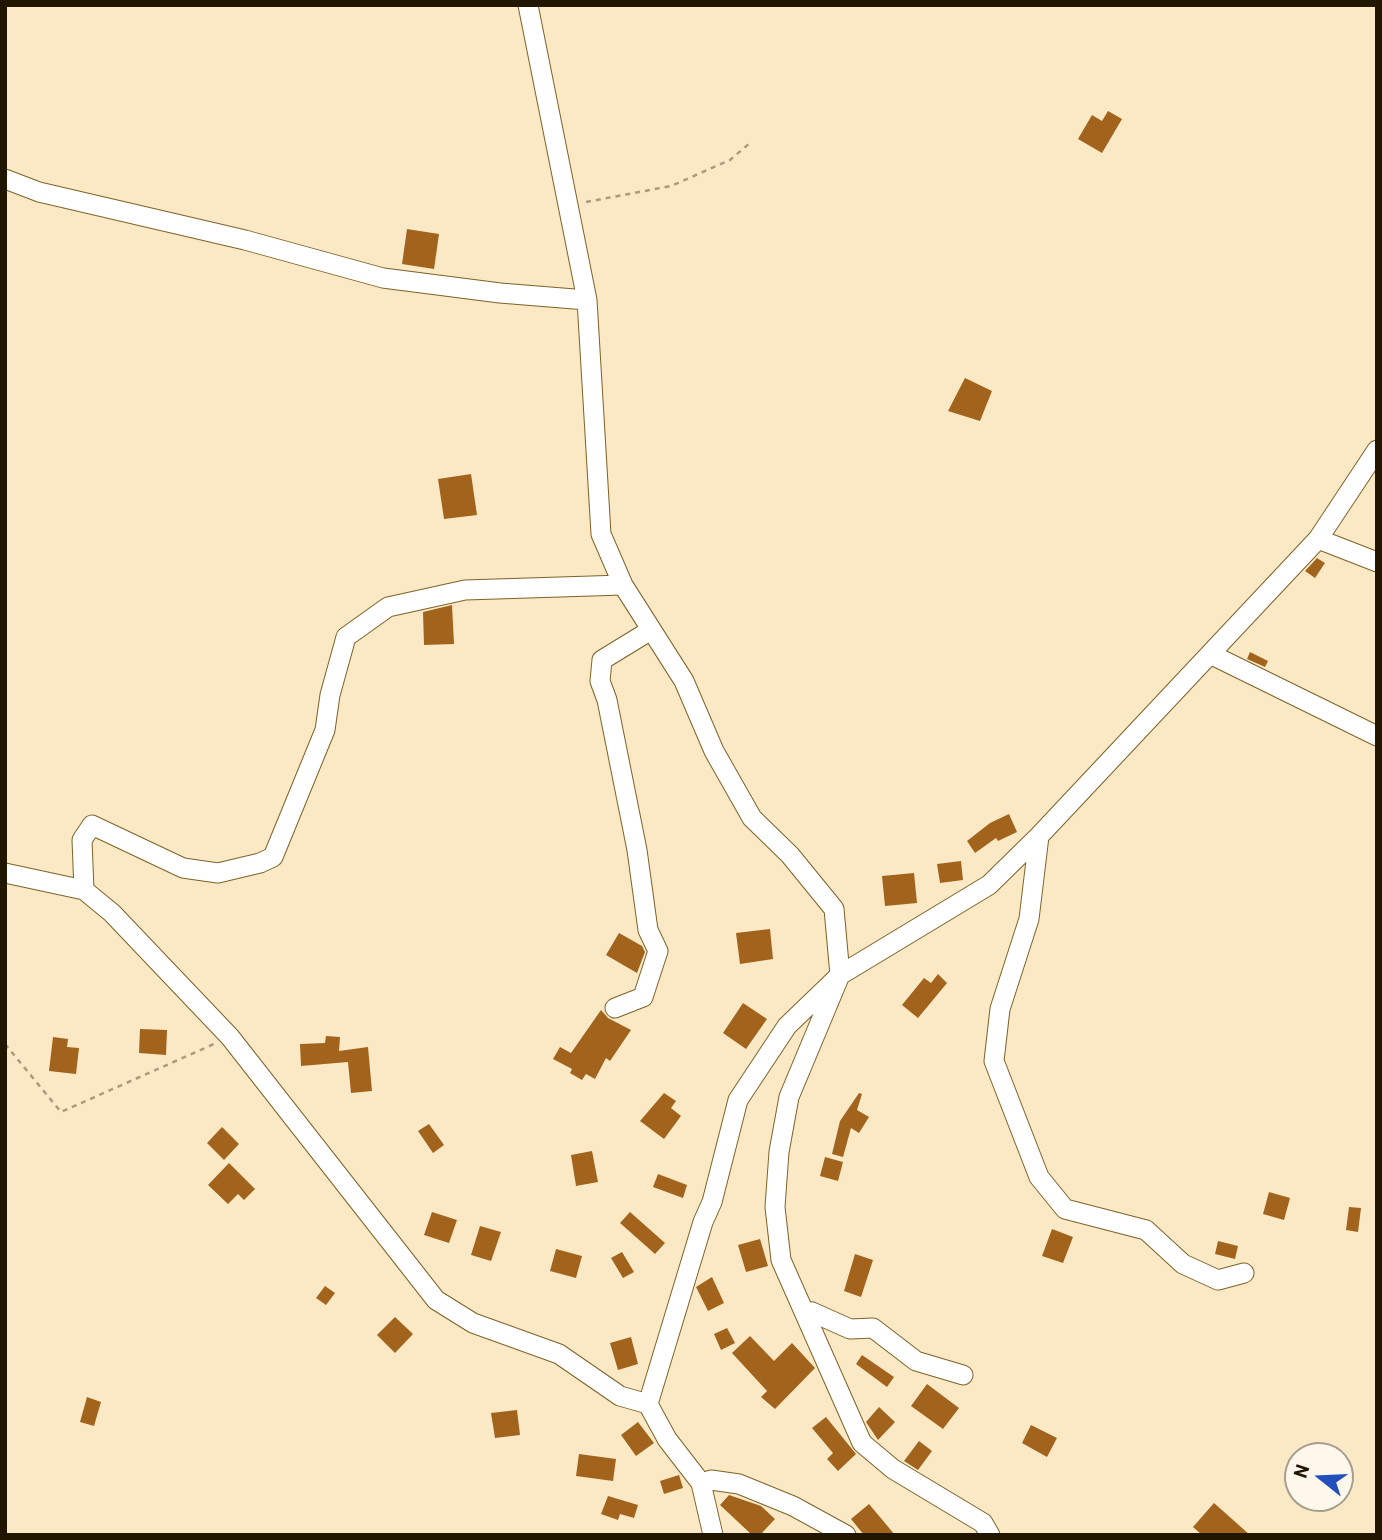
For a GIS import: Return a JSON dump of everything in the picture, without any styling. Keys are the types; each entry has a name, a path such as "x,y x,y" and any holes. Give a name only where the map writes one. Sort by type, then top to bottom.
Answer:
{"street":[{"path":"527,5 587,300 601,534 623,585 684,681 714,751 752,818 790,855 834,909 840,975 789,1097 779,1152 775,1207 781,1260 862,1443 893,1469 983,1523 990,1535"},
{"path":"5,179 38,192 246,240 383,278 500,293 587,300"},
{"path":"713,1535 701,1483 667,1439 648,1404 703,1223 712,1202 738,1100 787,1026 840,975 989,885 1039,836 1318,539 1377,450"},
{"path":"1318,539 1377,562"},
{"path":"84,890 82,841 92,825 183,868 218,873 260,863 272,857 326,730 330,695 346,637 388,607 465,590 623,585"},
{"path":"615,1008 643,997 658,951 648,930 637,850 607,700 600,681 602,660 652,630"},
{"path":"1210,654 1377,736"},
{"path":"1039,836 1029,919 1000,1009 994,1061 1039,1177 1065,1209 1146,1230 1183,1264 1218,1280 1244,1273"},
{"path":"5,873 84,890 159,960 230,1037 436,1300 473,1323 559,1354 620,1396 648,1404"},
{"path":"804,1311 813,1312 850,1329 873,1328 916,1361 963,1375"},
{"path":"701,1483 711,1480 739,1484 793,1506 837,1527 846,1535"}],"path":[{"path":"567,205 671,186 730,160 751,142"},
{"path":"5,1045 61,1112 230,1037"}],"building":[{"path":"1108,111 1122,119 1102,153 1078,139 1092,115 1102,121"},
{"path":"407,229 439,234 434,269 402,264"},
{"path":"965,378 992,391 980,421 948,411"},
{"path":"471,474 477,515 444,519 438,479"},
{"path":"1317,558 1325,563 1315,578 1305,571"},
{"path":"452,605 454,644 424,645 423,612"},
{"path":"1250,652 1268,661 1265,667 1247,659"},
{"path":"1009,814 1017,832 998,841 996,838 975,853 967,841 990,823"},
{"path":"961,861 963,880 940,883 937,864"},
{"path":"914,873 917,903 885,906 882,876"},
{"path":"770,929 773,959 740,964 736,933"},
{"path":"619,933 642,946 645,952 637,973 606,955"},
{"path":"938,974 947,983 918,1018 902,1005 924,978 931,983"},
{"path":"743,1003 767,1019 746,1049 723,1033"},
{"path":"601,1010 608,1018 631,1030 610,1061 606,1058 595,1079 586,1074 582,1080 570,1073 572,1069 553,1059 560,1047 571,1053"},
{"path":"140,1029 167,1030 166,1055 139,1053"},
{"path":"326,1036 340,1037 339,1051 368,1047 372,1091 351,1093 348,1062 301,1066 300,1044 325,1043"},
{"path":"53,1037 68,1039 67,1047 79,1048 76,1074 49,1071"},
{"path":"664,1093 676,1101 671,1108 681,1116 664,1139 640,1121"},
{"path":"859,1093 862,1094 857,1110 869,1117 859,1133 851,1128 843,1157 832,1154 840,1121"},
{"path":"429,1124 444,1145 433,1153 418,1131"},
{"path":"222,1127 239,1144 224,1160 207,1143"},
{"path":"592,1151 598,1182 576,1186 571,1155"},
{"path":"825,1157 843,1162 838,1181 820,1176"},
{"path":"229,1163 255,1189 244,1200 238,1194 228,1204 208,1185"},
{"path":"658,1174 687,1185 683,1198 653,1187"},
{"path":"1269,1192 1290,1198 1284,1220 1263,1214"},
{"path":"1349,1207 1361,1208 1358,1232 1346,1230"},
{"path":"432,1212 457,1220 449,1243 424,1235"},
{"path":"630,1212 665,1243 655,1254 620,1223"},
{"path":"480,1226 501,1232 491,1261 471,1255"},
{"path":"1052,1229 1073,1237 1063,1263 1042,1256"},
{"path":"760,1239 768,1266 746,1272 738,1245"},
{"path":"1218,1241 1238,1246 1235,1259 1215,1254"},
{"path":"556,1249 582,1256 576,1278 550,1271"},
{"path":"622,1252 634,1272 623,1278 611,1258"},
{"path":"855,1254 873,1260 861,1297 844,1291"},
{"path":"712,1277 724,1303 708,1311 696,1287"},
{"path":"325,1286 335,1293 326,1305 316,1298"},
{"path":"395,1317 413,1334 395,1353 377,1335"},
{"path":"727,1328 735,1343 721,1350 714,1334"},
{"path":"750,1336 774,1361 792,1343 815,1368 775,1409 761,1397 767,1391 732,1353"},
{"path":"631,1337 638,1364 618,1370 610,1343"},
{"path":"862,1355 894,1377 887,1387 856,1364"},
{"path":"927,1384 959,1408 943,1429 911,1406"},
{"path":"87,1397 101,1402 94,1426 80,1422"},
{"path":"879,1407 895,1422 878,1440 866,1422"},
{"path":"517,1410 520,1435 495,1438 491,1413"},
{"path":"826,1417 856,1454 838,1471 827,1459 833,1453 812,1428"},
{"path":"638,1422 654,1443 636,1456 621,1435"},
{"path":"1031,1425 1057,1438 1047,1457 1022,1443"},
{"path":"919,1441 932,1451 918,1470 904,1461"},
{"path":"579,1454 616,1459 613,1481 576,1476"},
{"path":"679,1475 683,1488 664,1494 660,1481"},
{"path":"729,1495 761,1506 775,1519 760,1535 752,1535 720,1505"},
{"path":"608,1496 638,1505 634,1518 620,1514 618,1520 601,1514"},
{"path":"1214,1503 1250,1535 1202,1535 1193,1527"},
{"path":"869,1504 895,1535 864,1535 851,1519"}]}
